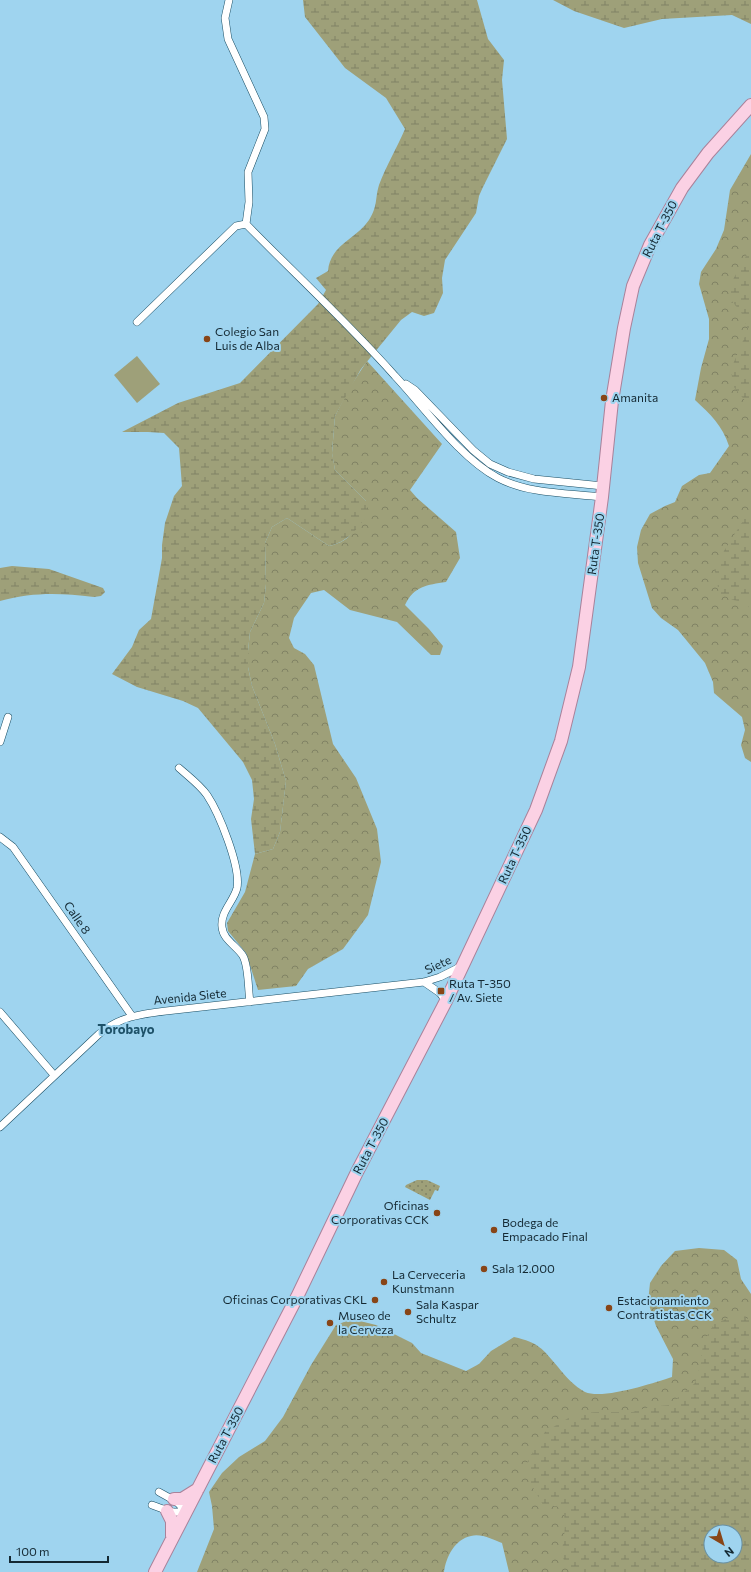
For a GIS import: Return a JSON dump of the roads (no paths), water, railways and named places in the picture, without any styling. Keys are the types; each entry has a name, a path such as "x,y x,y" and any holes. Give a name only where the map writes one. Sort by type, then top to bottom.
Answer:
{"main road":[{"name":"Ruta T-350","path":"155,1572 298,1298 357,1172 446,1001 536,810 561,741 573,693 583,641 603,492 612,401 628,302 641,265 660,226 686,182 722,136 751,105"},
{"path":"174,1499 182,1499 198,1488"},
{"path":"167,1511 173,1526 171,1540"}],"street":[{"path":"229,0 225,18 228,39 264,117 265,129 248,172 249,202 246,224"},
{"path":"137,322 236,226 246,224"},
{"path":"246,224 395,375 467,456 491,474 528,488 603,492"},
{"path":"395,375 415,390 474,450 490,464 508,472 530,478 603,492"},
{"path":"0,742 8,717"},
{"path":"179,768 207,794 219,818 233,857 238,876 237,889 223,918 222,927 224,935 240,952 245,960 250,1002"},
{"name":"Calle 8","path":"0,837 13,847 132,1016"},
{"name":"Siete","path":"424,982 440,977 463,966"},
{"name":"Siete","path":"424,982 436,990 446,1001"},
{"name":"Avenida Siete","path":"0,1127 104,1030 116,1022 132,1016 424,982"},
{"path":"0,1012 54,1075"},
{"path":"158,1492 174,1499 186,1512"},
{"path":"152,1505 167,1511 186,1512"}],"place":[{"name":"Colegio San Luis de Alba","path":"207,339"},
{"name":"Amanita","path":"604,398"},
{"name":"Ruta T-350 / Av. Siete","path":"441,991"},
{"name":"Oficinas Corporativas CCK","path":"437,1213"},
{"name":"Bodega de Empacado Final","path":"494,1230"},
{"name":"Sala 12.000","path":"484,1269"},
{"name":"La Cerveceria Kunstmann","path":"384,1282"},
{"name":"Oficinas Corporativas CKL","path":"375,1300"},
{"name":"Estacionamiento Contratistas CCK","path":"609,1308"},
{"name":"Sala Kaspar Schultz","path":"408,1312"},
{"name":"Museo de la Cerveza","path":"330,1323"}],"district":[{"name":"Torobayo","path":"126,1029"}]}
